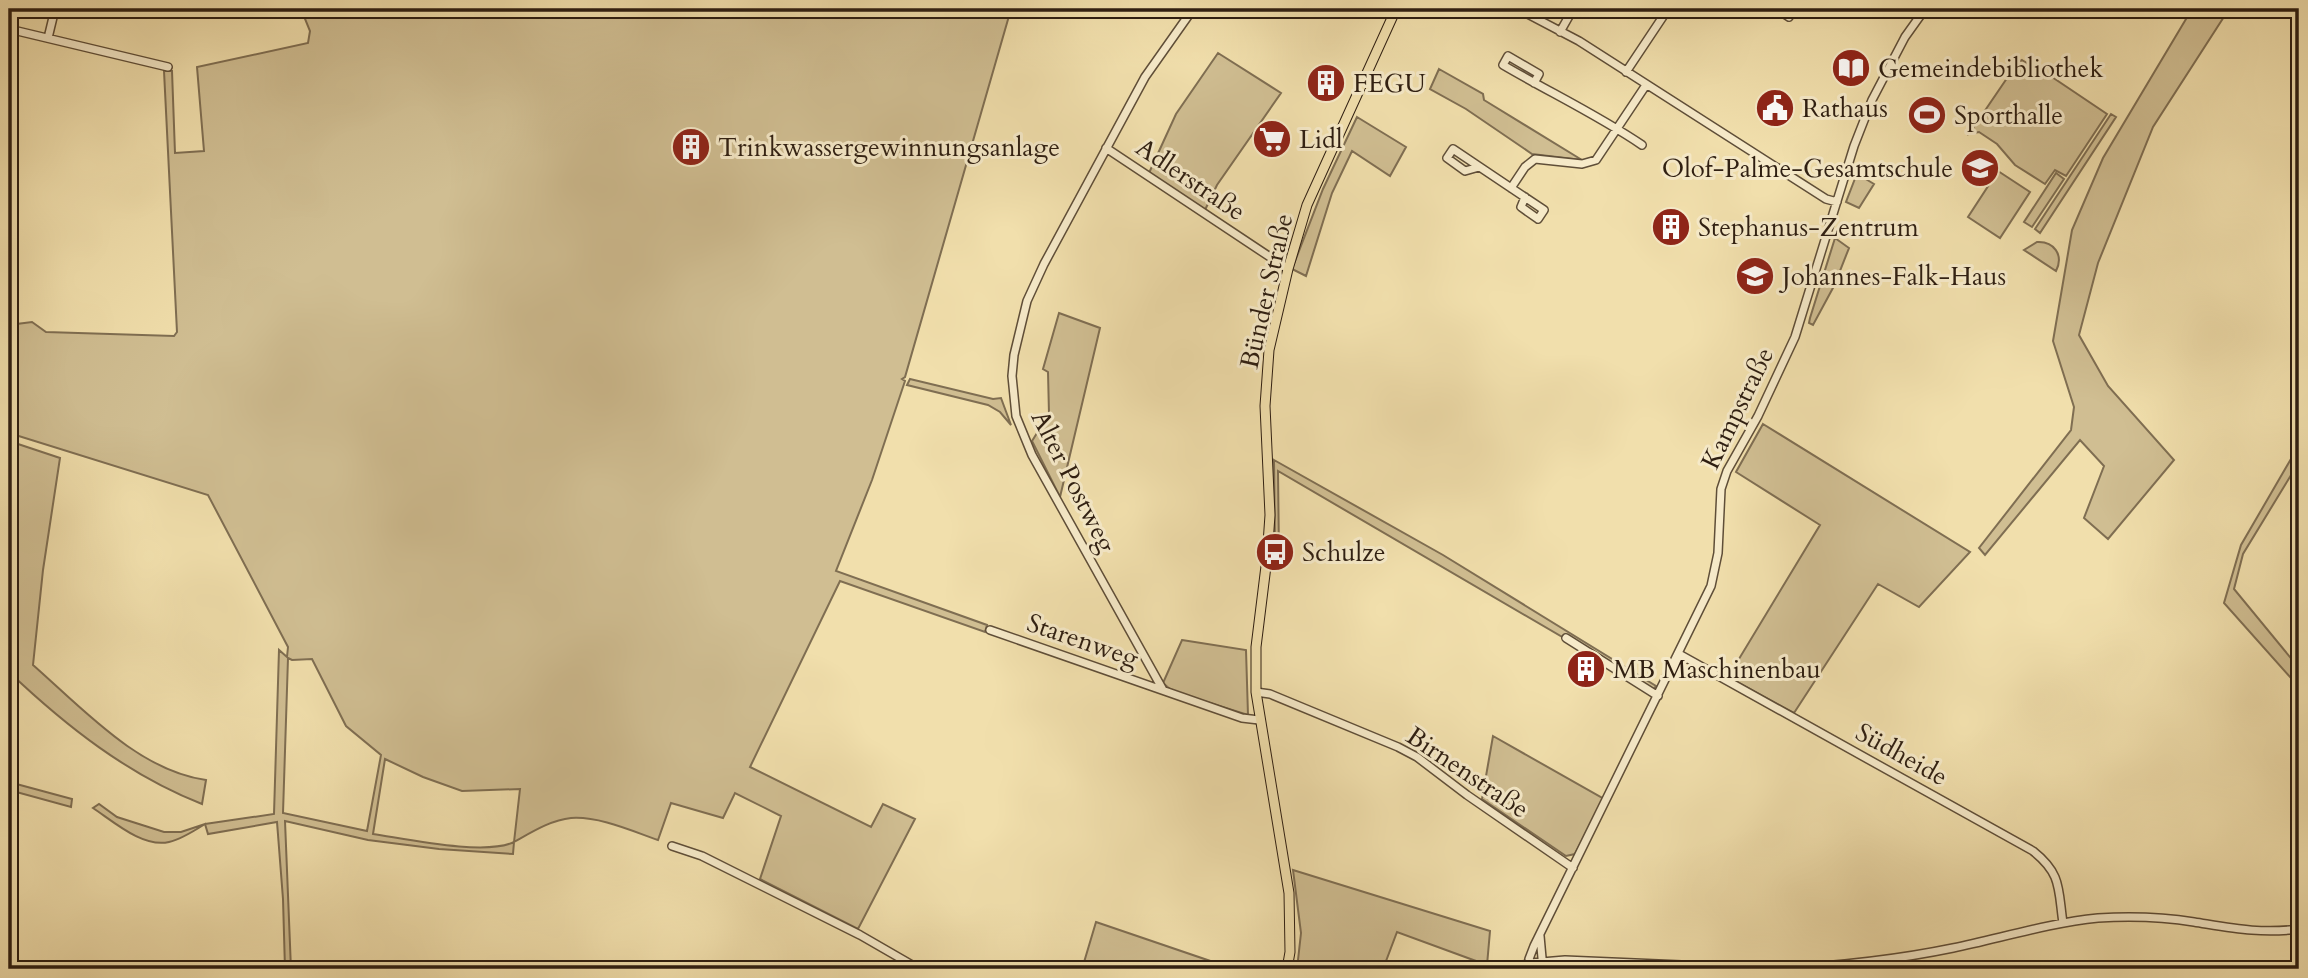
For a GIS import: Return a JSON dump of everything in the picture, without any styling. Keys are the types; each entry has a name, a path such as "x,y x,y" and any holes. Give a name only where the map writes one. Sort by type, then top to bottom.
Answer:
{"main road":[{"name":"Bünder Straße","path":"1287,969 1290,952 1289,893 1268,774 1261,750 1256,692 1256,647 1270,515 1265,406 1269,350 1288,269 1307,205 1396,9"}],"street":[{"path":"48,38 55,9"},
{"name":"Alter Postweg","path":"1163,690 1042,475 1021,431 1014,405 1012,376 1014,355 1027,301 1044,264 1145,78 1193,9"},
{"path":"1518,9 1626,72 1826,199 1837,202"},
{"path":"1560,32 1573,9"},
{"path":"1626,72 1668,9"},
{"path":"1777,9 1790,17"},
{"name":"Kampstraße","path":"1531,966 1534,946 1679,654 1715,574 1721,489 1727,471 1758,416 1795,337 1854,146 1872,100 1905,37 1925,9"},
{"path":"9,29 168,68"},
{"path":"1534,83 1539,74 1508,57 1503,65 1534,83 1618,129 1642,145"},
{"path":"1511,188 1525,167 1535,159 1591,163 1602,155 1646,85"},
{"name":"Adlerstraße","path":"1106,148 1288,269"},
{"path":"1479,167 1525,197"},
{"name":"Starenweg","path":"990,630 1163,690"},
{"path":"1566,638 1658,696"},
{"name":"Südheide","path":"1679,654 2032,851 2047,862 2056,875 2063,923"},
{"path":"1163,690 1260,723"},
{"name":"Birnenstraße","path":"1256,692 1270,694 1417,757 1573,868"},
{"path":"672,846 702,856 860,935 919,969"},
{"path":"1509,969 1570,960 1777,969 1896,958 2063,923 2098,919 2151,918 2192,921 2271,933 2299,929"},
{"path":"1540,935 1543,965"}],"shaded area":[{"path":"301,9 1011,9 905,377 902,379 905,381 872,480 836,571 987,625 985,632 840,581 750,767 871,827 883,804 915,819 858,929 760,879 781,816 735,793 723,818 671,803 658,840 604,822 571,818 549,824 514,842 513,854 439,849 368,840 285,821 291,969 285,969 277,822 208,834 205,824 274,814 279,650 287,657 288,647 208,495 9,433 9,325 32,322 46,332 174,336 177,332 164,71 172,71 175,153 204,151 197,67 308,43 310,31","holes":["288,658 312,659 346,726 381,755 367,831 283,813","385,759 462,791 520,789 514,842 501,846 466,847 373,834"]},
{"path":"2192,9 2229,9 2153,127 2098,263 2079,335 2108,386 2174,460 2108,539 2084,518 2104,466 2080,440 1985,555 1979,548 2071,430 2074,407 2053,341 2072,230 2103,158"},
{"path":"1218,53 1281,93 1217,185 1205,210 1149,173 1176,114"},
{"path":"2022,60 2107,114 2066,176 2055,170 2045,184 2015,165 1997,144 1979,132 1969,134"},
{"path":"1439,69 1483,94 1484,100 1582,160 1532,154 1466,109 1430,89"},
{"path":"2111,114 2116,117 2040,233 2035,229"},
{"path":"1357,117 1406,147 1390,176 1352,151 1332,193 1306,276 1292,269 1323,189"},
{"path":"1998,171 2030,192 2000,238 1968,217"},
{"path":"2056,173 2064,179 2032,227 2024,222"},
{"path":"1859,175 1874,184 1859,208 1846,202 1856,176"},
{"path":"1835,238 1849,248 1834,286 1813,325 1809,323 1810,318"},
{"path":"2037,242 2048,244 2056,250 2059,260 2056,271 2024,250"},
{"path":"1059,313 1100,328 1060,497 1032,441 1049,414 1048,372 1043,369"},
{"path":"910,379 993,399 1001,398 1011,425 1000,412 988,405 907,385"},
{"path":"1763,424 1970,552 1919,607 1878,584 1794,713 1728,677 1820,525 1736,472"},
{"path":"9,441 60,458 43,570 33,665 92,718 135,751 181,774 206,780 202,804 123,764 76,730 9,672"},
{"path":"2299,445 2299,462 2243,554 2234,589 2299,668 2299,687 2224,603 2241,545"},
{"path":"1274,460 1443,555 1656,686 1653,690 1278,471 1279,555 1275,550"},
{"path":"1182,640 1246,650 1248,715 1172,691 1163,683"},
{"path":"1493,736 1604,799 1575,854 1566,856 1482,799"},
{"path":"9,782 72,799 71,807 9,790"},
{"path":"99,804 117,817 164,832 181,832 205,824 179,839 159,843 139,838 93,808"},
{"path":"1293,870 1490,931 1487,965 1397,932 1383,969 1297,969 1301,933"},
{"path":"1096,922 1225,966 1224,969 1082,969"}],"place":[{"name":"Gemeindebibliothek","path":"1851,68"},
{"name":"FEGU","path":"1326,83"},
{"name":"Rathaus","path":"1775,108"},
{"name":"Sporthalle","path":"1927,115"},
{"name":"Lidl","path":"1272,139"},
{"name":"Trinkwassergewinnungsanlage","path":"691,147"},
{"name":"Olof-Palme-Gesamtschule","path":"1980,168"},
{"name":"Stephanus-Zentrum","path":"1671,227"},
{"name":"Johannes-Falk-Haus","path":"1755,276"},
{"name":"Schulze","path":"1275,552"},
{"name":"MB Maschinenbau","path":"1586,669"}]}
